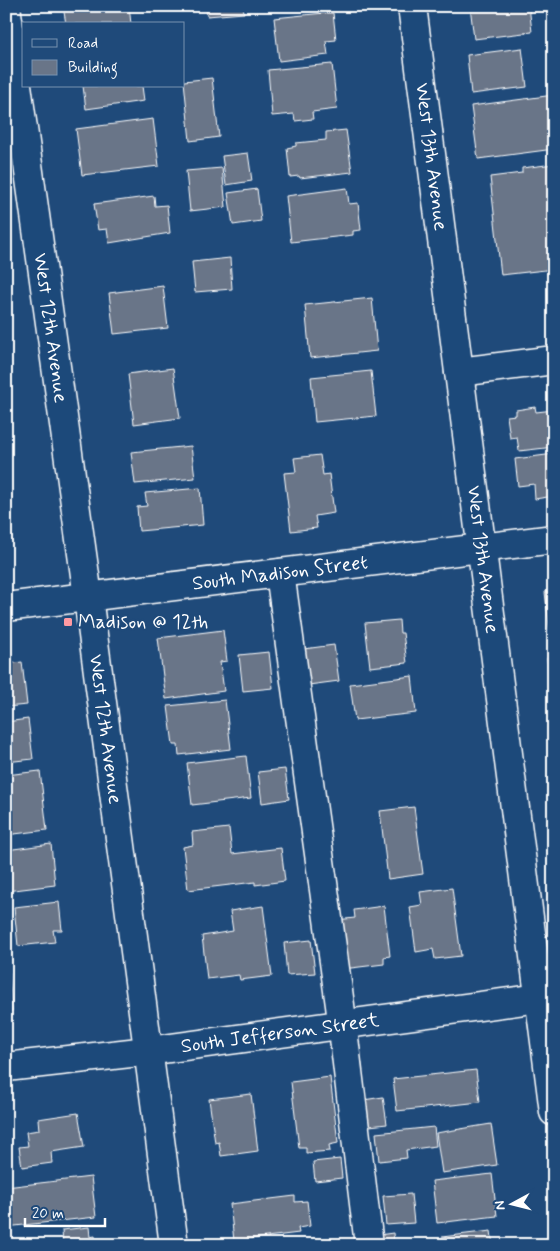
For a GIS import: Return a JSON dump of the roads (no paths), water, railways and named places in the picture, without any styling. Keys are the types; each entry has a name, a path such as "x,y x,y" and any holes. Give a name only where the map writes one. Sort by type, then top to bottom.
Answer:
{"street":[{"name":"West 12th Avenue","path":"6,6 88,597 174,1245"},
{"name":"West 13th Avenue","path":"412,6 481,548 546,997 554,1112"},
{"path":"459,372 554,360"},
{"name":"South Madison Street","path":"6,607 554,539"},
{"path":"280,573 342,1024 368,1245"},
{"name":"South Jefferson Street","path":"6,1067 148,1051 546,997"}],"place":[{"name":"Madison @ 12th","path":"68,622"}]}
